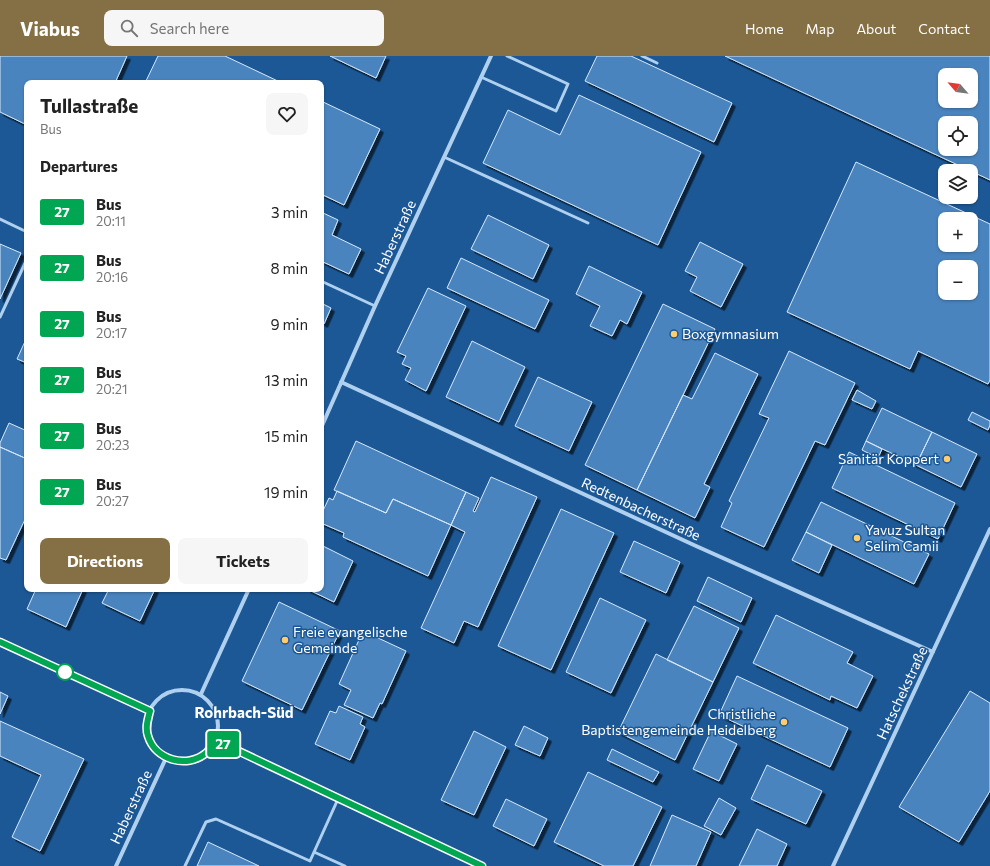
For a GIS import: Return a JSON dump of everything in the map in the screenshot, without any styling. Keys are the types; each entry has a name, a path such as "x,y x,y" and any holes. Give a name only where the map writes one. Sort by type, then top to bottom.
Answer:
{"street":[{"name":"Haberstraße","path":"324,421 375,306 491,56"},
{"name":"Redtenbacherstraße","path":"341,382 689,543 933,652"},
{"name":"Hatschekstraße","path":"833,866 990,529"},
{"path":"201,694 248,592"},
{"path":"0,642 150,711 157,700 170,692 186,690 201,694 211,704 217,717 218,727 215,740 482,866"},
{"name":"Haberstraße","path":"150,711 146,724 148,736 154,747 166,758 183,762 196,759 206,752 215,740"},
{"name":"Haberstraße","path":"116,866 166,758"}],"lane":[{"path":"481,77 556,111 568,84 507,56"},
{"path":"642,56 657,63"},
{"path":"444,157 588,223"},
{"path":"0,219 24,231"},
{"path":"0,317 24,265"},
{"path":"324,282 375,306"},
{"path":"185,866 206,822 216,819 310,860 338,799"},
{"path":"314,852 345,866"}],"building":[{"path":"0,56 127,56 116,80 24,80 24,124 0,112"},
{"path":"158,56 225,56 276,80 146,80"},
{"path":"330,56 386,56 376,78"},
{"path":"597,56 631,56 732,103 714,142 585,81"},
{"path":"725,56 990,56 990,180 978,174 978,164 956,164 939,156 978,156 978,116 938,116 938,156"},
{"path":"579,95 701,152 658,245 483,163 508,110 560,135"},
{"path":"324,102 380,129 344,205 324,195"},
{"path":"856,162 938,200 938,204 947,204 964,212 938,212 938,252 978,252 978,218 990,224 990,380 988,384 918,351 910,369 787,312"},
{"path":"324,213 338,220 332,235 361,249 349,274 324,262"},
{"path":"488,215 549,245 533,279 471,249"},
{"path":"700,242 743,264 721,307 690,291 697,277 685,271"},
{"path":"0,244 21,253 0,299"},
{"path":"461,258 549,300 535,329 447,288"},
{"path":"589,266 642,292 627,324 620,320 612,336 590,326 600,306 576,294"},
{"path":"428,288 466,306 426,391 405,380 411,368 402,364 406,356 397,352"},
{"path":"324,304 331,308 324,324"},
{"path":"663,304 715,329 637,490 585,465"},
{"path":"472,341 525,367 499,422 446,397"},
{"path":"24,344 24,362 17,359"},
{"path":"789,351 855,383 825,445 815,441 764,547 721,527 732,503 729,501 769,418 759,414"},
{"path":"715,353 758,374 704,484 710,487 695,518 637,490 683,395 692,399"},
{"path":"538,377 592,402 569,451 515,426"},
{"path":"857,390 876,401 872,409 852,400"},
{"path":"882,408 932,432 916,465 866,441"},
{"path":"972,412 990,421 988,430 968,420"},
{"path":"9,423 24,430 24,458 0,447 0,443"},
{"name":"Sanitär Koppert","path":"932,432 977,454 961,487 916,465"},
{"path":"356,441 466,492 451,525 393,499 386,513 334,490"},
{"path":"866,441 882,449 878,458 862,450"},
{"path":"0,447 24,458 24,521 6,560 0,558"},
{"path":"849,452 955,503 938,539 832,488"},
{"path":"491,477 537,497 478,627 464,621 454,643 421,628 465,532 451,525 466,492 479,498 473,511 475,512"},
{"path":"337,491 386,513 393,499 451,525 428,576 343,537 344,533 324,524 324,509 329,498 333,500"},
{"name":"Yavuz Sultan Selim Camii","path":"821,502 929,554 914,584 806,532"},
{"path":"561,509 614,533 551,670 498,646"},
{"path":"806,532 832,545 819,573 792,560"},
{"path":"634,541 680,562 666,593 620,572"},
{"path":"324,546 353,561 334,602 313,592 324,592"},
{"path":"708,577 752,598 741,622 697,601"},
{"path":"35,592 82,592 66,627 27,609"},
{"path":"108,592 154,592 140,621 102,603"},
{"path":"600,598 646,620 611,693 566,672"},
{"path":"279,602 340,631 302,710 242,681"},
{"path":"694,606 739,628 713,682 667,660"},
{"path":"776,615 853,652 847,663 873,676 857,708 831,696 830,700 753,663"},
{"path":"363,631 406,651 382,704 380,703 373,718 344,705 351,690 339,684"},
{"path":"656,654 713,682 675,760 618,732"},
{"name":"Christliche Baptistengemeinde Heidelberg","path":"737,676 848,728 830,767 719,715"},
{"path":"970,691 990,703 990,791 959,842 899,807"},
{"path":"0,692 8,696 0,714"},
{"path":"339,706 363,717 360,724 365,727 350,760 315,744 330,711 336,713"},
{"path":"0,721 84,759 40,851 12,837 41,775 0,756"},
{"path":"524,726 548,738 540,756 515,745"},
{"path":"474,731 506,747 474,815 441,800"},
{"path":"711,731 737,744 719,781 693,769"},
{"path":"612,749 659,772 653,782 607,760"},
{"path":"767,765 822,791 806,824 751,799"},
{"path":"588,772 662,807 633,866 604,866 554,842"},
{"path":"719,798 736,808 721,835 704,826"},
{"path":"506,799 547,819 534,846 493,826"},
{"path":"672,815 711,832 696,866 650,866"},
{"path":"757,829 787,844 777,866 739,866"},
{"path":"208,842 259,866 197,866"}],"bus line":[{"name":"27","path":"0,642 150,711 146,724 148,736 154,747 166,758 183,762 196,759 206,752 215,740 482,866"}],"place":[{"name":"Boxgymnasium","path":"674,334"},
{"name":"Sanitär Koppert","path":"947,459"},
{"name":"Yavuz Sultan Selim Camii","path":"857,538"},
{"name":"Freie evangelische Gemeinde","path":"285,640"},
{"name":"Christliche Baptistengemeinde Heidelberg","path":"784,722"}],"district":[{"name":"Rohrbach-Süd","path":"244,713"}]}
